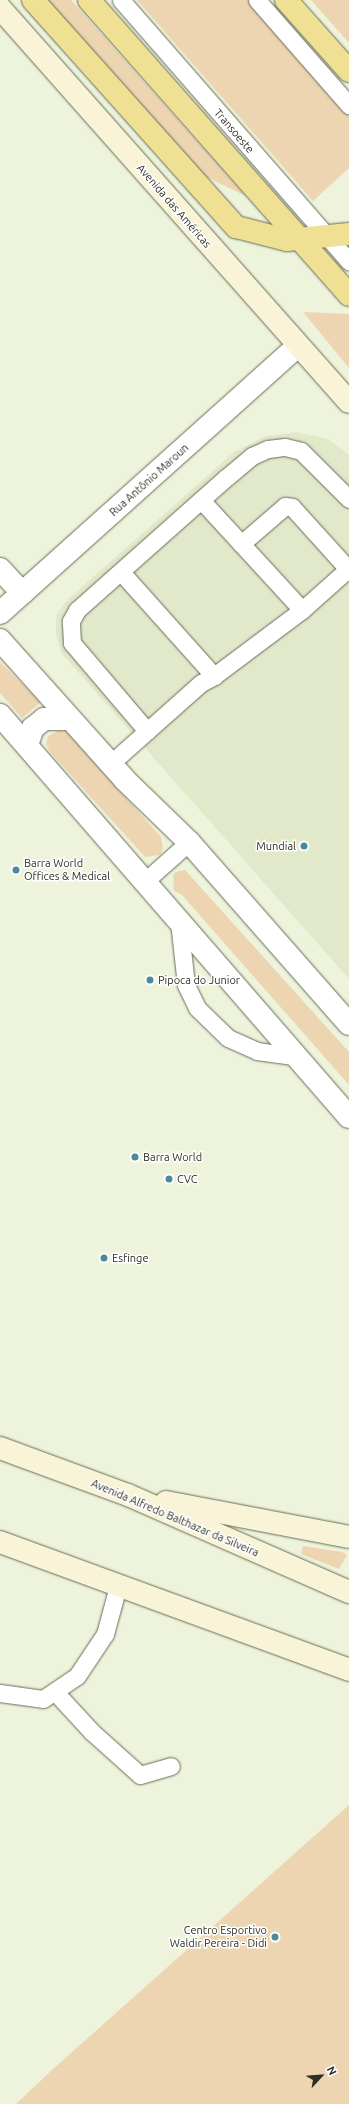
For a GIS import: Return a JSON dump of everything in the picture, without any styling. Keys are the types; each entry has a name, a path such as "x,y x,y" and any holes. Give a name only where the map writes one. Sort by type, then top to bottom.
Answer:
{"highway":[{"path":"33,0 236,227 266,236 300,240 327,238 349,234"},
{"path":"90,0 349,295"},
{"path":"286,0 349,71"}],"main road":[{"name":"Avenida das Américas","path":"0,8 349,402"},
{"name":"Avenida Alfredo Balthazar da Silveira","path":"0,1448 128,1495 349,1592"},
{"path":"128,1495 349,1537"},
{"path":"0,1542 349,1670"}],"street":[{"name":"Rua Antônio Maroun","path":"0,614 298,346"},
{"path":"0,569 22,593"},
{"path":"0,640 110,764 189,842 349,1024"},
{"path":"0,715 294,1056 349,1117"},
{"path":"27,745 33,728 44,719 70,718"}],"lane":[{"name":"Transoeste","path":"121,0 327,238 349,261"},
{"path":"257,0 349,105"},
{"path":"147,731 72,643 69,630 77,610 252,456 285,446 301,451 349,499"},
{"path":"201,500 302,610"},
{"path":"110,764 201,683 214,676 302,610 348,569 292,506 285,506 241,544"},
{"path":"121,572 214,676"},
{"path":"144,882 189,842"},
{"path":"179,921 186,985 197,1008 228,1038 257,1051 294,1056"},
{"path":"0,1693 43,1699 56,1693 77,1676 105,1634 118,1586"},
{"path":"56,1693 92,1732 140,1775 171,1766"}],"shaded area":[{"path":"46,0 71,0 246,196 202,175"},
{"path":"137,0 249,0 349,114 349,168 313,201"},
{"path":"311,0 349,0 349,43"},
{"path":"303,312 349,314 349,368"},
{"name":"Mundial","path":"297,432 328,439 349,455 349,979 62,654 56,635 56,615 68,599 234,452 266,436"},
{"path":"0,662 41,702 22,718 0,693"},
{"path":"60,730 67,732 161,837 163,848 160,855 145,857 50,752 46,744 48,736"},
{"path":"185,870 349,1052 349,1085 182,895 174,891 173,876 175,872"},
{"path":"303,1546 342,1552 347,1555 339,1569 301,1554"},
{"name":"Centro Esportivo Waldir Pereira - Didi","path":"349,1805 349,2104 16,2104 52,2070"}],"place":[{"name":"Mundial","path":"304,846"},
{"name":"Barra World Offices & Medical","path":"16,870"},
{"name":"Pipoca do Junior","path":"150,980"},
{"name":"Barra World","path":"135,1157"},
{"name":"CVC","path":"169,1179"},
{"name":"Esfinge","path":"104,1258"},
{"name":"Centro Esportivo Waldir Pereira - Didi","path":"275,1937"}]}
